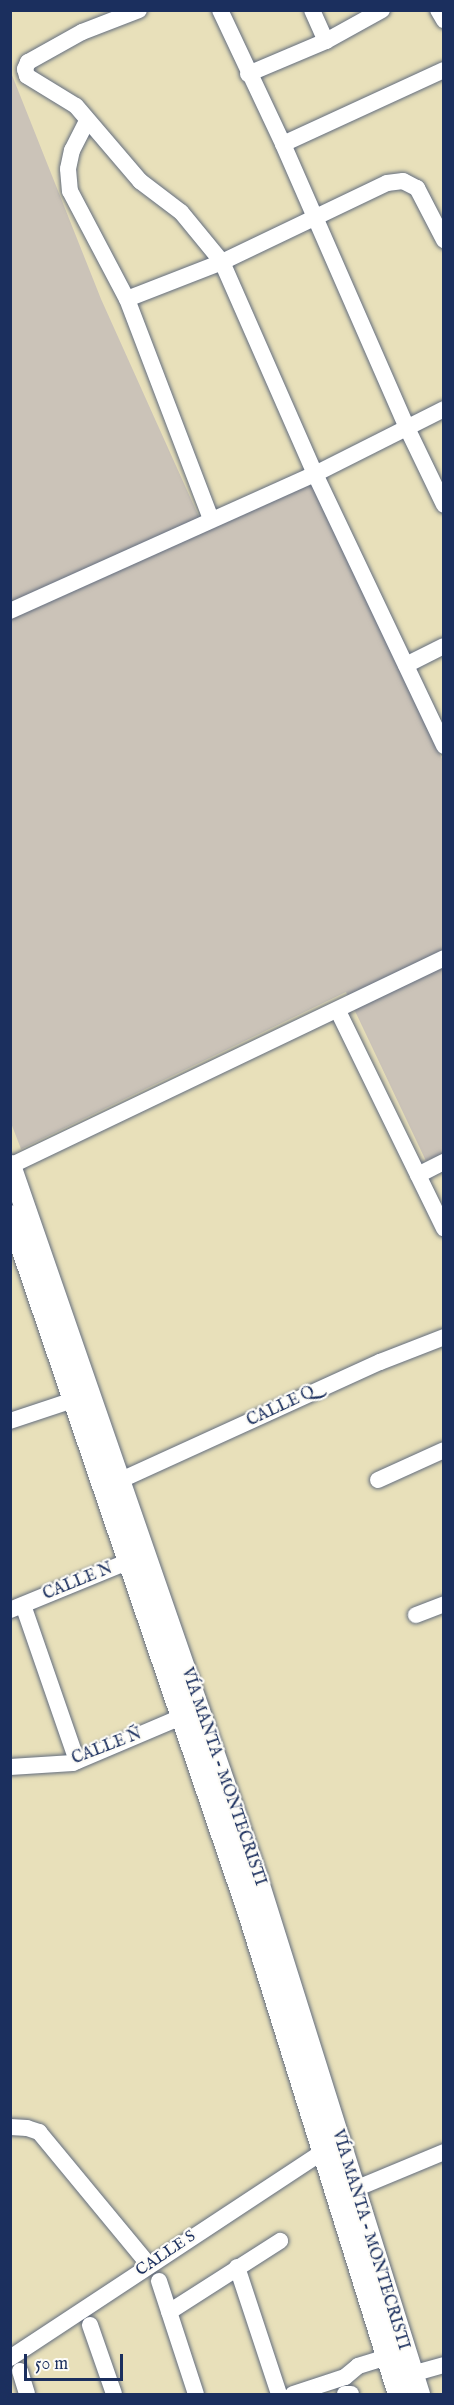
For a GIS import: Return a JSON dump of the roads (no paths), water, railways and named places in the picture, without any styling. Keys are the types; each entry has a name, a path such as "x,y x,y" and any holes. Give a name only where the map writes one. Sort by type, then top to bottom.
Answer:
{"main road":[{"name":"VÍA MANTA - MONTECRISTI","path":"11,1166 22,1237"},
{"name":"VÍA MANTA - MONTECRISTI","path":"10,1215 22,1237 192,1713 256,1875 355,2189 395,2354"},
{"name":"VÍA MANTA - MONTECRISTI","path":"192,1713 252,1925 322,2152 408,2388"}],"street":[{"path":"99,25 112,10"},
{"path":"139,10 99,25 28,62 25,69 27,76 75,106 140,181 181,212 222,262 315,474 444,746"},
{"path":"220,10 315,215 406,428 444,505"},
{"path":"312,10 326,41"},
{"path":"248,74 326,41 382,10"},
{"path":"438,10 444,20"},
{"path":"283,144 444,70"},
{"path":"87,121 72,150 68,169 70,191 127,299 212,519"},
{"path":"127,299 222,262 315,215 387,183 403,181 417,188 444,240"},
{"path":"10,611 315,474 444,409"},
{"path":"406,665 444,646"},
{"path":"11,1166 338,1011 444,958"},
{"path":"338,1011 444,1228"},
{"path":"418,1175 444,1162"},
{"name":"CALLE Q","path":"111,1484 370,1367 444,1337"},
{"path":"10,1421 80,1398"},
{"path":"378,1480 444,1450"},
{"name":"CALLE N","path":"17,1607 138,1558"},
{"path":"416,1615 444,1604"},
{"path":"17,1607 77,1761"},
{"name":"CALLE Ñ","path":"10,1767 77,1761 192,1713"},
{"path":"10,2127 27,2127 39,2132 149,2265"},
{"name":"CALLE S","path":"15,2364 149,2265 322,2152"},
{"path":"355,2189 444,2152"},
{"path":"169,2312 280,2241"},
{"path":"237,2267 279,2394"},
{"path":"159,2281 196,2394"},
{"path":"90,2325 114,2394"},
{"path":"293,2394 345,2377 358,2366 395,2354"},
{"path":"15,2364 27,2394"},
{"path":"408,2388 444,2365"},
{"path":"345,2394 351,2394"}]}
